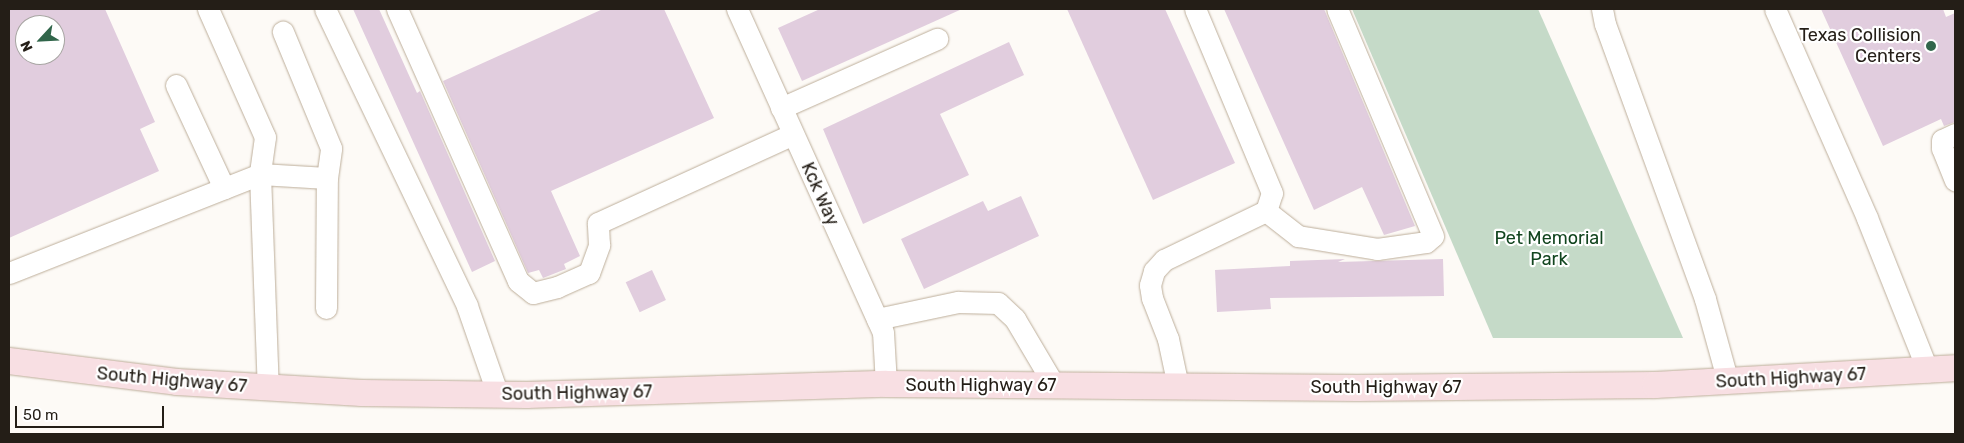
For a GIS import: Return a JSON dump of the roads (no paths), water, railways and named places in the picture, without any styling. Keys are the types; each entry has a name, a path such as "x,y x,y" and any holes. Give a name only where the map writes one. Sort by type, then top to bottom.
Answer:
{"main road":[{"name":"South Highway 67","path":"9,361 177,382 362,393 498,395 886,384 1367,388 1728,382 1955,368"}],"street":[{"path":"208,9 264,137 260,174 268,388"},
{"path":"325,9 467,306 498,395"},
{"path":"397,9 518,281 533,293 557,287 589,273 599,245 598,223 793,134"},
{"name":"Kck Way","path":"737,9 877,319 882,332 886,384"},
{"path":"1178,386 1168,339 1152,298 1150,285 1154,271 1164,260 1266,211 1272,193 1195,9"},
{"path":"1266,211 1298,236 1377,248 1426,242 1433,236 1337,9"},
{"path":"1602,9 1605,24 1705,298 1728,382"},
{"path":"1775,9 1867,218 1928,371"},
{"path":"283,32 331,148 327,178 326,308"},
{"path":"782,108 937,38"},
{"path":"176,85 224,188"},
{"path":"1955,134 1942,140 1942,148 1955,180"},
{"path":"9,273 260,174 327,178"},
{"path":"877,319 958,302 998,303 1015,319 1054,385"}],"place":[{"name":"Texas Collision Centers","path":"1931,46"}],"park label":[{"name":"Pet Memorial Park","path":"1549,249"}]}
